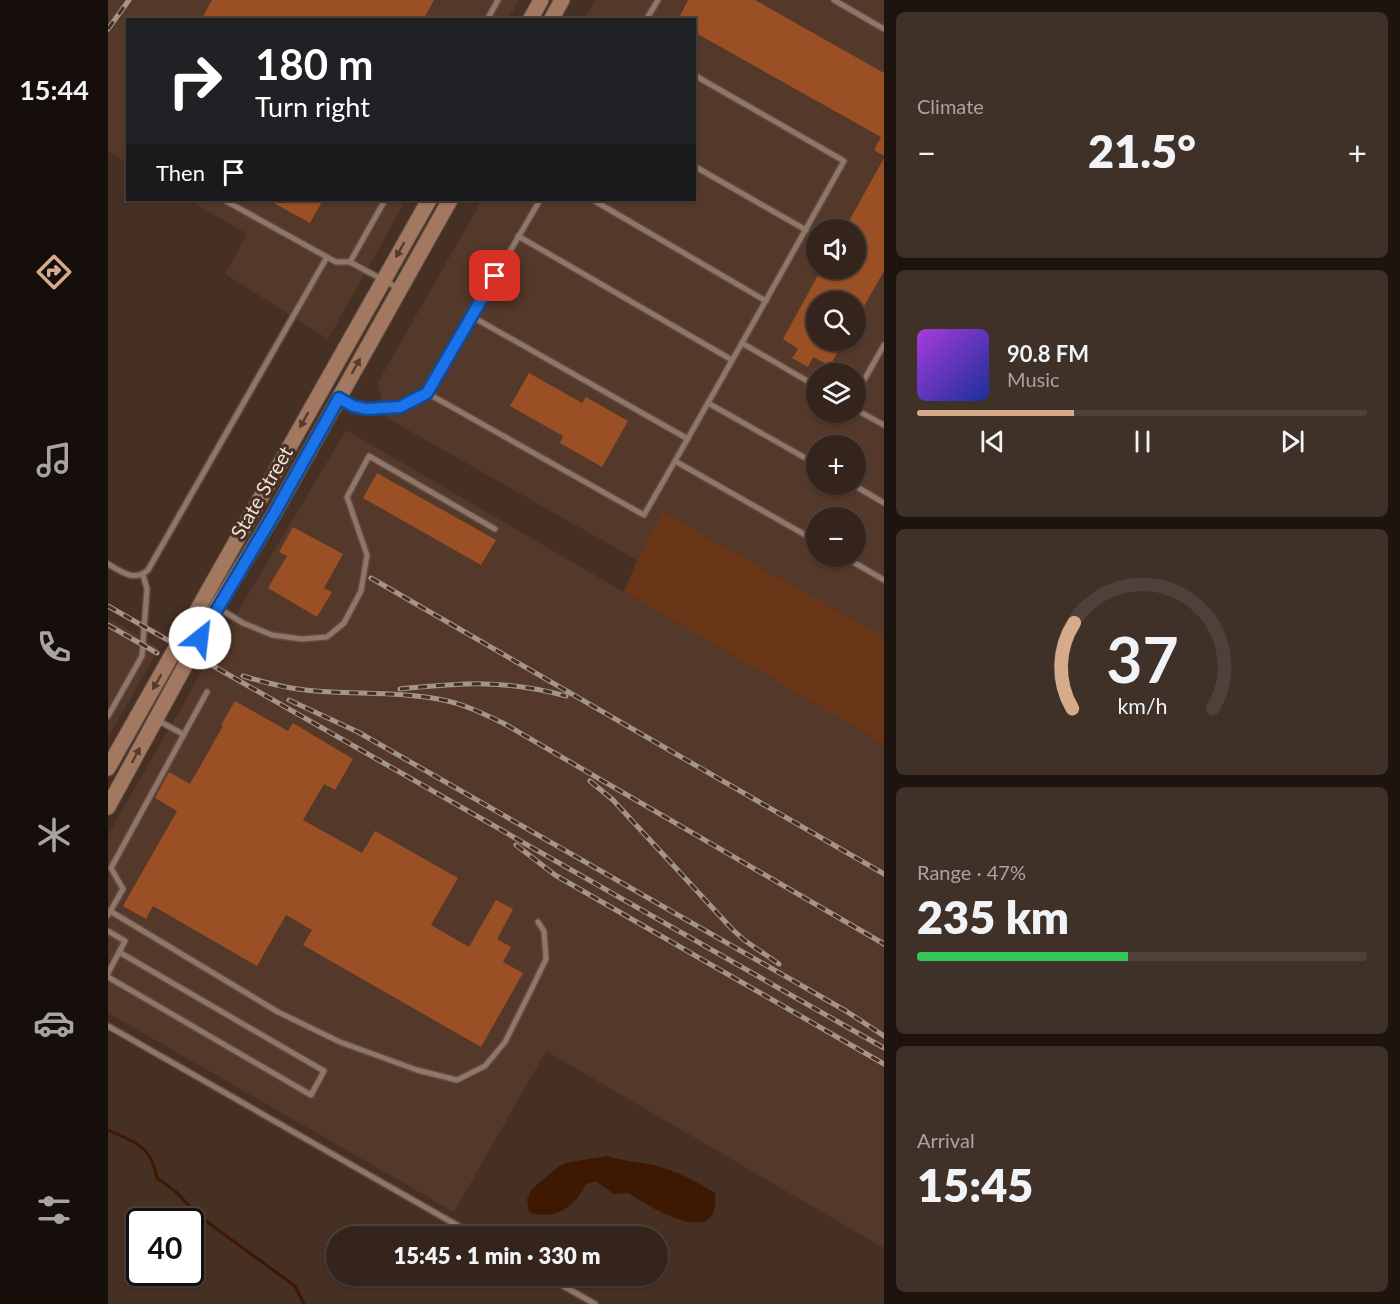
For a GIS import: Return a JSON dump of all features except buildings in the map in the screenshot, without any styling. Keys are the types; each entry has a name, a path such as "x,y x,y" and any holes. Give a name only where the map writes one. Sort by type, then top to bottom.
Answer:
{"street":[{"path":"531,18 541,0"},
{"path":"552,18 562,0"},
{"name":"State Street","path":"108,807 155,719 210,603 383,280 428,201"},
{"name":"State Street","path":"108,768 210,603 274,514 449,201"}],"lane":[{"path":"488,18 498,0"},
{"path":"647,18 658,0"},
{"path":"834,0 884,28"},
{"path":"696,76 844,161 812,219"},
{"path":"427,393 644,515 806,230 696,166"},
{"path":"226,201 336,262 350,262 400,289"},
{"path":"350,262 384,201"},
{"path":"339,398 353,406 366,409 400,407 427,393 539,201"},
{"path":"595,201 766,301"},
{"path":"518,236 732,360"},
{"path":"108,564 126,574 136,576 143,575 155,560 327,257"},
{"path":"471,316 688,439"},
{"path":"742,344 806,380"},
{"path":"866,378 883,349"},
{"path":"708,402 806,458"},
{"path":"866,415 884,425"},
{"path":"210,603 272,635 302,639 327,637 344,623 361,591 367,555 347,497 369,456 495,528"},
{"path":"675,461 806,535"},
{"path":"866,492 884,502"},
{"path":"862,567 884,580"},
{"path":"108,716 142,656 147,589 143,575"},
{"path":"207,692 111,868 123,889 109,913 278,1012 340,1042 417,1070 457,1080 485,1066 504,1042 531,990 546,958 544,931 538,922"},
{"path":"155,719 183,734"},
{"path":"108,900 115,904"},
{"path":"108,931 125,941 119,952 108,975 311,1095 324,1071 119,952"},
{"path":"108,1026 458,1226"},
{"path":"563,1286 595,1304"}],"shaded area":[{"path":"108,0 519,0 509,18 126,18 126,162 108,151"},
{"path":"595,0 884,0 884,637 663,512 637,560 387,418 377,384 481,201 696,201 696,18 585,18"},
{"path":"191,201 405,201 328,339 225,274 247,234"},
{"path":"346,430 884,744 884,1248 546,1051 454,1212 108,1013 108,835 204,668"},
{"path":"663,512 884,637 884,744 624,592 637,560"},
{"path":"108,618 159,648 108,738"},
{"path":"607,1156 654,1165 693,1180 715,1193 714,1211 707,1220 696,1223 682,1220 667,1215 629,1193 614,1194 595,1181 585,1185 575,1200 562,1210 546,1215 529,1212 527,1199 532,1189 558,1167 565,1163"}],"waterway":[{"path":"108,1130 141,1146 151,1158 157,1178 175,1191 199,1216 295,1286 304,1304"}],"railway":[{"path":"108,29 129,0"},
{"path":"371,578 884,874"},
{"path":"108,606 884,1048"},
{"path":"108,625 157,653"},
{"path":"243,676 305,690 426,697 474,710 503,723 884,944"},
{"path":"400,689 483,684 522,687 566,696"},
{"path":"289,700 358,732 846,1011 884,1036"},
{"path":"590,781 613,800 732,929 779,964"},
{"path":"516,845 555,875 884,1064"}],"route":[{"path":"200,638 274,514 339,398 353,406 366,409 400,407 427,393 495,276"}]}
